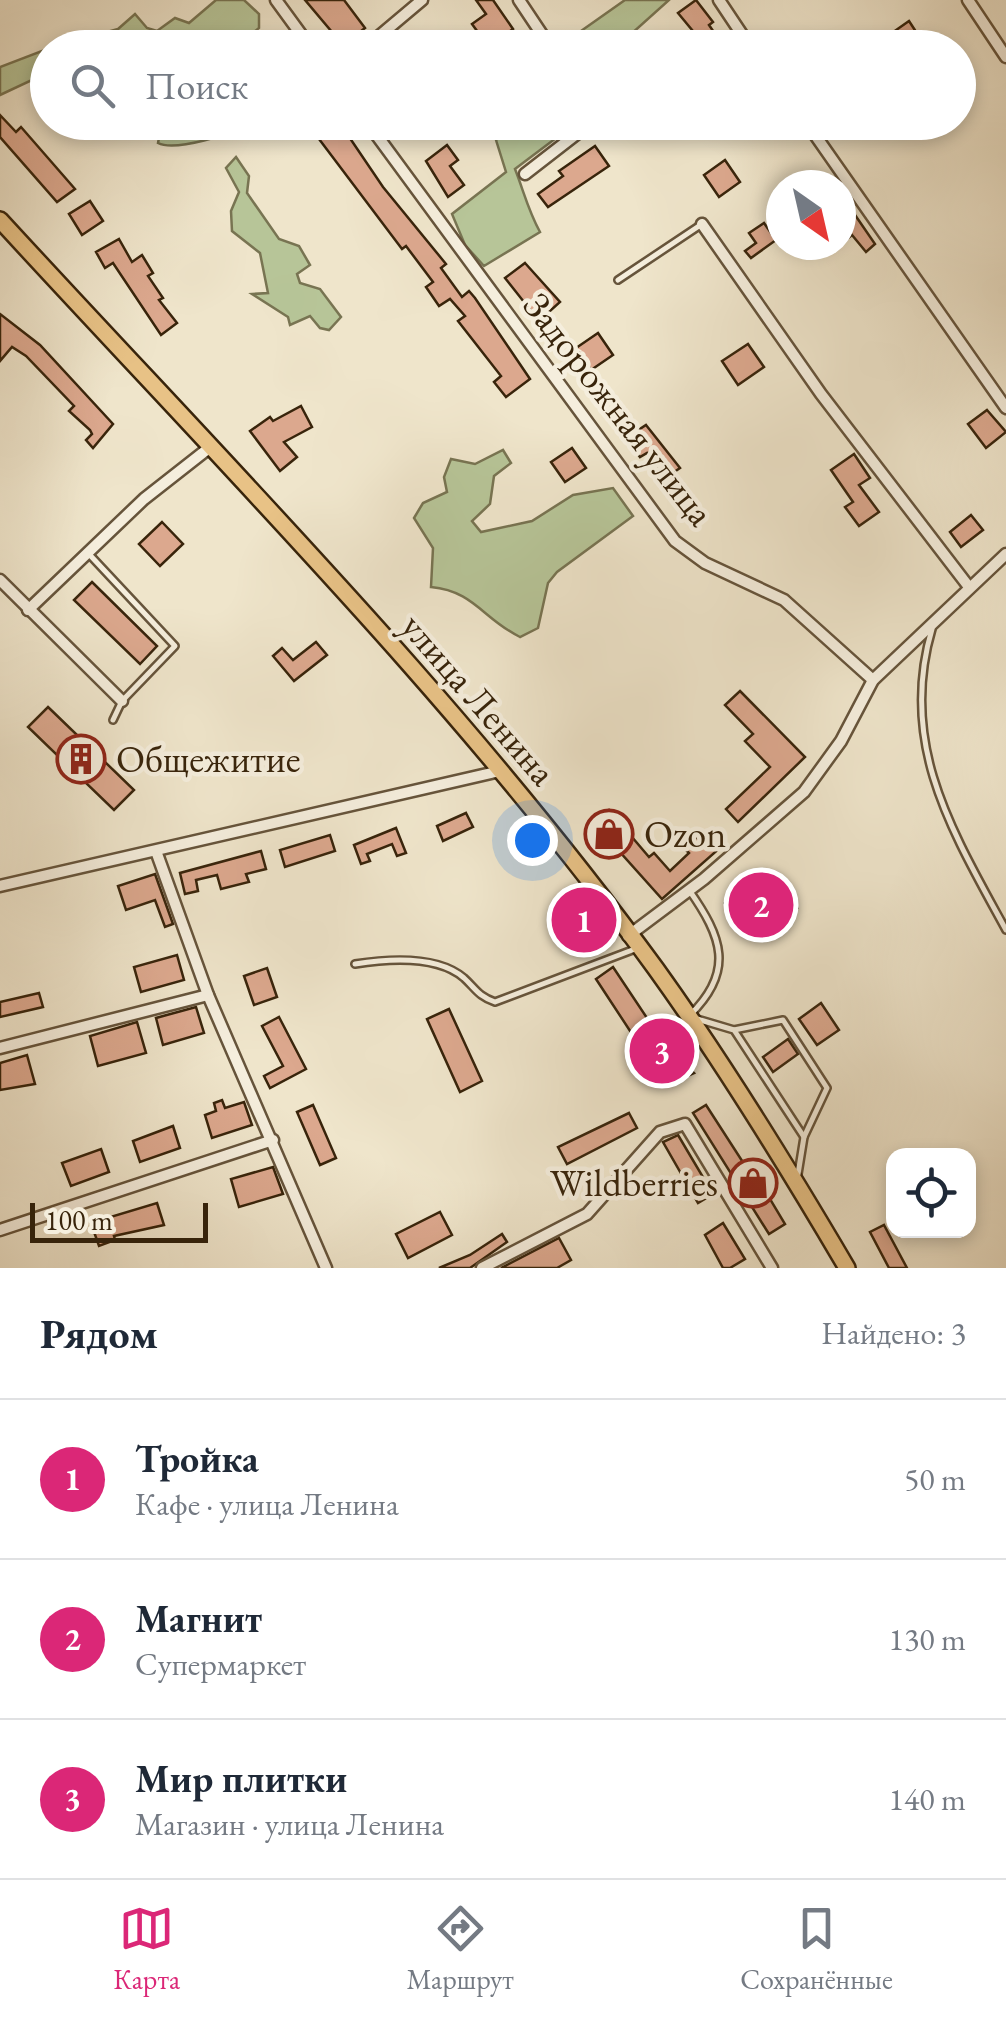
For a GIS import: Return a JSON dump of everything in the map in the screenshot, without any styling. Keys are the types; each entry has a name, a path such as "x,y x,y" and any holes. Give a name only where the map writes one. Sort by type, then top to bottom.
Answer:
{"main road":[{"name":"улица Ленина","path":"0,220 500,771 543,824 688,1016 847,1268"}],"street":[{"path":"276,0 298,30"},
{"path":"386,30 422,0"},
{"path":"519,0 539,30"},
{"path":"719,0 739,30"},
{"path":"968,0 1006,57"},
{"name":"Задорожная улица","path":"379,140 676,541 705,563 784,600 873,680"},
{"path":"525,174 569,140"},
{"path":"819,140 1006,408"},
{"path":"702,224 820,394 969,587"},
{"path":"28,610 209,448"},
{"path":"633,942 804,792 841,741 873,680 1006,554"},
{"path":"0,580 122,701"},
{"path":"0,886 500,771"},
{"path":"156,851 208,995 326,1268"},
{"path":"0,1048 208,995"},
{"path":"482,1268 587,1214 660,1132 685,1124 772,1268"},
{"path":"0,1230 273,1140"}],"lane":[{"path":"618,280 702,224"},
{"path":"88,553 175,646 122,701 114,720"},
{"path":"934,621 918,684 932,776 956,838 1006,930"},
{"path":"689,890 714,930 719,956 718,979 711,994 688,1016 734,1030 783,1020 827,1088 804,1137 796,1182"},
{"path":"355,964 400,958 434,967 462,976 478,996 494,1002 633,942"},
{"path":"734,1030 804,1137"}],"green space":[{"path":"216,0 244,0 259,14 257,30 158,30 175,18 189,23"},
{"path":"625,0 669,0 636,30 582,30"},
{"path":"135,14 154,30 114,30"},
{"path":"30,56 30,81 0,95 0,67"},
{"path":"159,140 206,140 177,145 158,143"},
{"path":"496,140 553,140 515,169 540,232 484,266 465,245 452,214 506,172"},
{"path":"236,157 249,176 247,193 279,239 299,246 310,265 297,274 300,283 320,289 341,317 329,330 320,328 310,316 290,325 288,317 252,294 268,293 260,253 232,231 231,211 239,192 226,168"},
{"path":"503,450 511,463 494,476 490,504 472,521 481,532 532,521 573,495 613,488 633,516 557,572 548,583 538,628 520,637 458,594 431,587 433,548 414,518 423,503 447,492 444,477 451,459 475,464"}],"building":[{"path":"305,0 344,0 365,28 330,30"},
{"path":"476,0 493,0 513,29 476,30 472,24 486,14"},
{"path":"696,0 713,22 709,25 712,30 692,30 678,13"},
{"path":"909,21 915,30 896,30"},
{"path":"0,115 16,132 21,127 75,189 57,202 0,137"},
{"path":"320,140 351,140 383,187 446,264 441,268 462,297 469,291 475,298 530,379 506,397 494,382 501,376 458,321 465,316 450,299 439,306 426,287 433,282 406,246 402,249"},
{"path":"447,145 458,160 450,166 464,185 448,197 426,161"},
{"path":"595,146 609,166 548,207 538,194 563,176 559,171"},
{"path":"725,160 740,182 719,197 704,175"},
{"path":"90,201 103,221 82,235 69,214"},
{"path":"856,216 875,244 866,252 856,240"},
{"path":"764,223 766,226 766,247 751,258 745,251 756,243 749,233"},
{"path":"119,239 132,262 142,255 153,273 148,276 163,298 159,300 177,323 161,335 113,263 105,268 96,252"},
{"path":"525,263 560,302 539,321 505,278"},
{"path":"0,314 40,345 113,424 93,448 86,440 92,434 90,430 69,411 74,406 26,356 12,347 0,361"},
{"path":"598,333 613,355 591,370 576,348"},
{"path":"748,344 764,367 738,385 722,361"},
{"path":"301,406 312,427 284,442 297,457 280,471 250,431 270,417 273,421"},
{"path":"987,410 1006,432 986,448 968,424"},
{"path":"646,425 680,468 664,479 647,453 640,457 626,438"},
{"path":"572,448 586,468 565,482 551,462"},
{"path":"854,454 870,478 859,485 879,512 859,526 845,507 853,502 831,470"},
{"path":"971,515 983,530 961,547 950,532"},
{"path":"162,522 183,544 160,566 139,544"},
{"path":"92,582 157,646 140,664 74,600"},
{"path":"316,642 327,655 294,681 273,656 282,648 293,660"},
{"path":"740,691 805,757 738,822 726,809 770,767 745,741 753,734 725,705"},
{"name":"Общежитие","path":"48,707 134,790 114,810 28,727"},
{"path":"609,810 649,857 654,853 670,871 689,853 678,842 690,831 701,842 710,835 721,847 662,899 594,823"},
{"path":"466,813 473,827 443,841 437,826"},
{"path":"396,828 406,853 397,856 392,844 367,854 370,861 361,864 354,845"},
{"path":"330,835 335,851 285,867 280,850"},
{"path":"261,851 266,869 246,874 249,882 221,889 217,875 196,880 198,891 185,894 180,873"},
{"path":"767,873 797,908 761,939 725,903 733,896 736,900"},
{"path":"155,874 173,924 165,927 155,900 126,910 118,886"},
{"path":"177,955 184,980 141,992 134,967"},
{"path":"613,967 661,1039 694,1073 672,1083 642,1036 636,1040 596,979"},
{"path":"267,968 277,997 254,1005 244,976"},
{"path":"39,993 43,1007 0,1017 0,1002"},
{"path":"821,1003 839,1030 817,1045 799,1019"},
{"path":"196,1007 204,1033 163,1045 156,1018"},
{"path":"449,1009 482,1081 460,1092 427,1019"},
{"path":"279,1017 306,1069 270,1088 264,1076 283,1066 262,1026"},
{"path":"137,1022 146,1053 98,1066 90,1036"},
{"path":"788,1039 798,1054 773,1072 763,1057"},
{"path":"27,1055 35,1084 0,1090 0,1063"},
{"path":"222,1100 225,1108 244,1102 252,1125 212,1138 205,1115 216,1111 214,1103"},
{"path":"313,1105 336,1158 320,1165 297,1112"},
{"path":"706,1105 746,1167 749,1164 785,1224 769,1234 693,1113"},
{"path":"629,1113 637,1128 567,1164 558,1147"},
{"path":"173,1126 180,1148 140,1162 133,1141"},
{"path":"678,1135 713,1194 698,1203 663,1142"},
{"path":"101,1149 109,1172 71,1186 62,1163"},
{"path":"273,1167 283,1194 239,1207 231,1179"},
{"path":"157,1203 164,1225 114,1236 115,1240 99,1246 93,1229 99,1227 97,1221"},
{"path":"440,1212 452,1235 408,1258 396,1234"},
{"path":"723,1223 745,1259 730,1268 723,1268 705,1235"},
{"path":"884,1225 886,1238 891,1238 907,1268 889,1268 870,1232"},
{"path":"502,1234 507,1242 470,1268 439,1268 470,1255"},
{"path":"559,1238 571,1260 557,1268 501,1268"}],"place":[{"name":"Общежитие","path":"81,759"},
{"name":"Ozon","path":"609,834"},
{"name":"Магнит","path":"761,905"},
{"name":"Тройка","path":"584,920"},
{"name":"Мир плитки","path":"662,1051"},
{"name":"Wildberries","path":"753,1183"}]}
